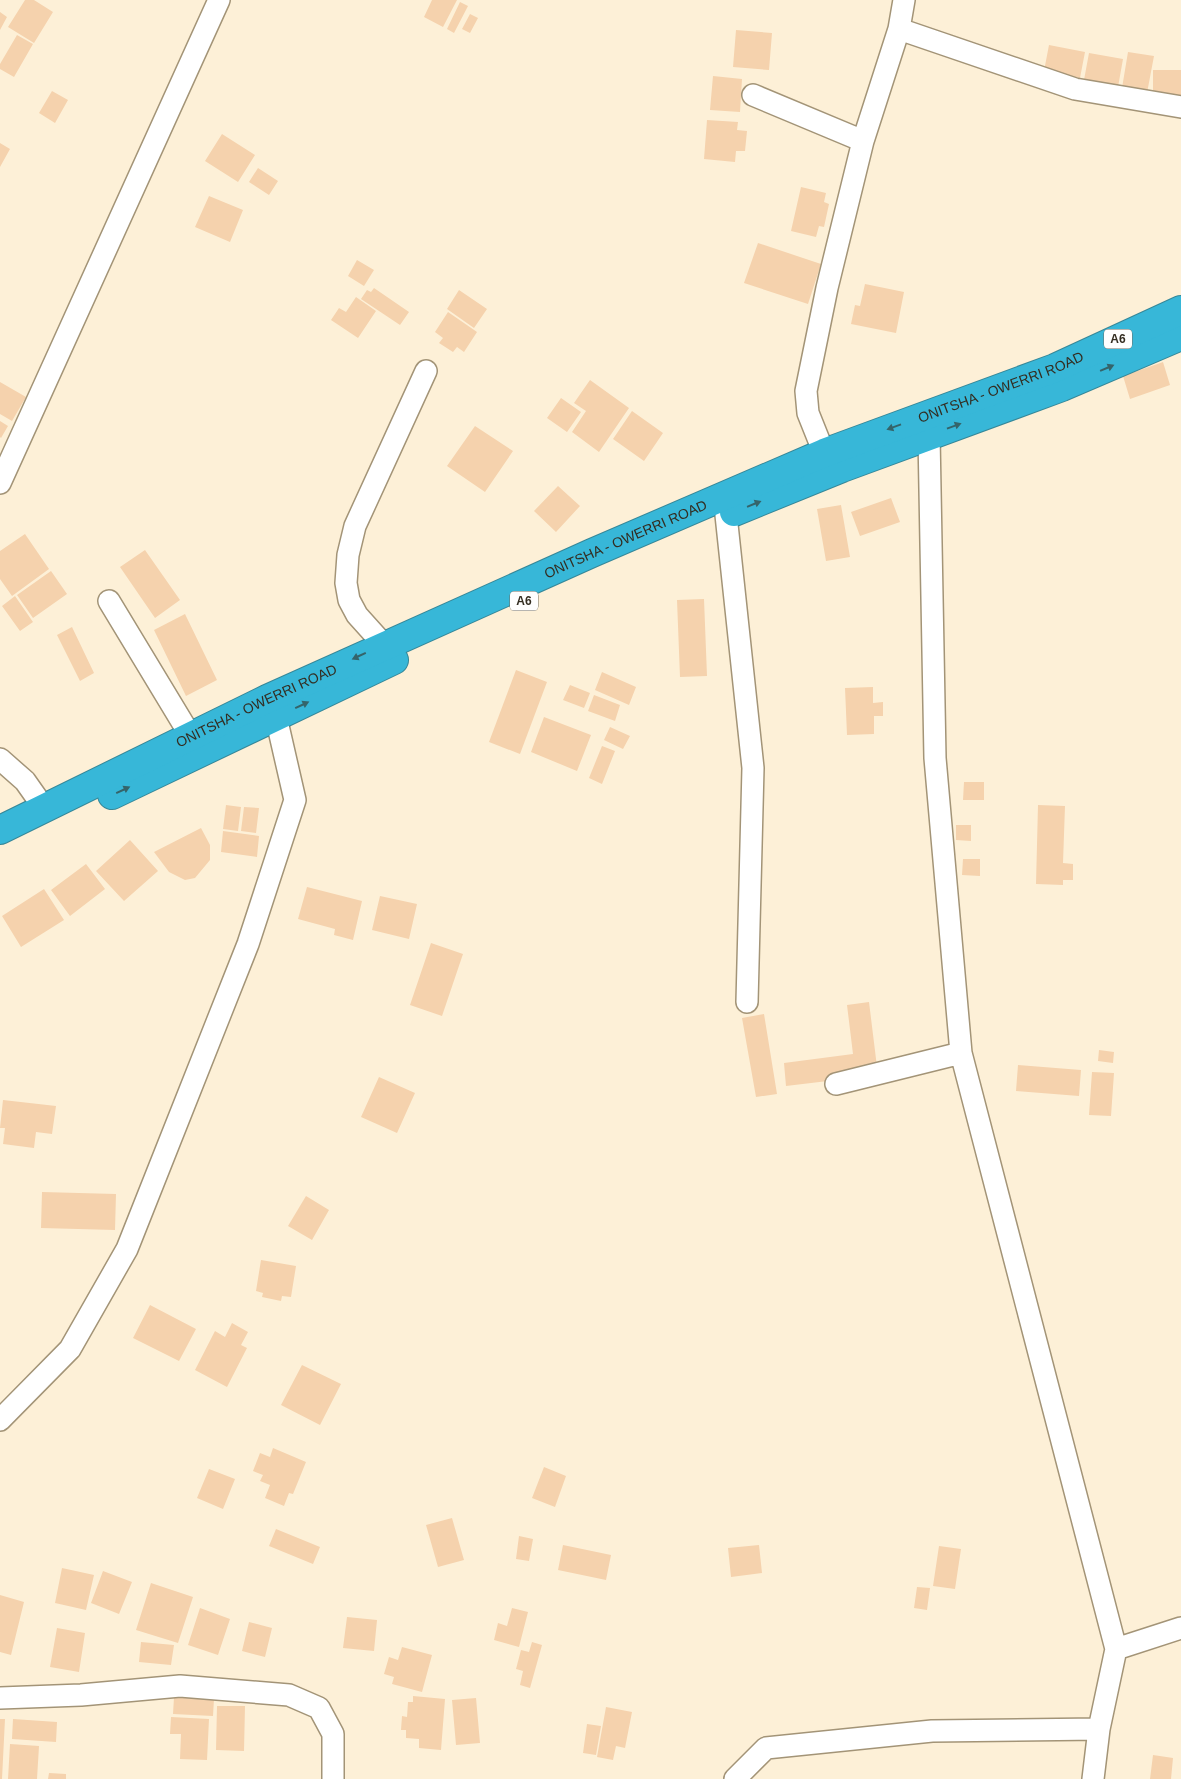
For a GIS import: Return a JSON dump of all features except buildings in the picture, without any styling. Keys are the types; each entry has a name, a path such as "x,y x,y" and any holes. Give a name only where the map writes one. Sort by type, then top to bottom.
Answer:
{"highway":[{"name":"ONITSHA - OWERRI ROAD","path":"0,830 190,735 384,645 610,545 824,453 1055,368 1181,310"},
{"name":"ONITSHA - OWERRI ROAD","path":"0,848 443,636 594,570 842,468 1062,386 1181,336"}],"street":[{"path":"0,483 219,0"},
{"path":"824,453 808,413 806,391 827,288 863,141 899,29 904,0"},
{"path":"899,29 1075,89 1181,107"},
{"path":"753,95 863,141"},
{"path":"384,645 357,616 349,600 346,583 348,555 355,526 426,371"},
{"path":"929,436 935,758 961,1053 1116,1649 1099,1730 1093,1779"},
{"path":"726,515 753,768 747,1002"},
{"path":"109,601 190,735"},
{"path":"0,1420 70,1349 127,1249 241,962 295,800 276,717"},
{"path":"0,759 25,781 44,808"},
{"path":"836,1084 961,1053"},
{"path":"1116,1649 1181,1628"},
{"path":"0,1698 81,1695 180,1686 290,1695 319,1708 333,1734 333,1779"},
{"path":"736,1779 766,1748 932,1731 1099,1730"}]}
